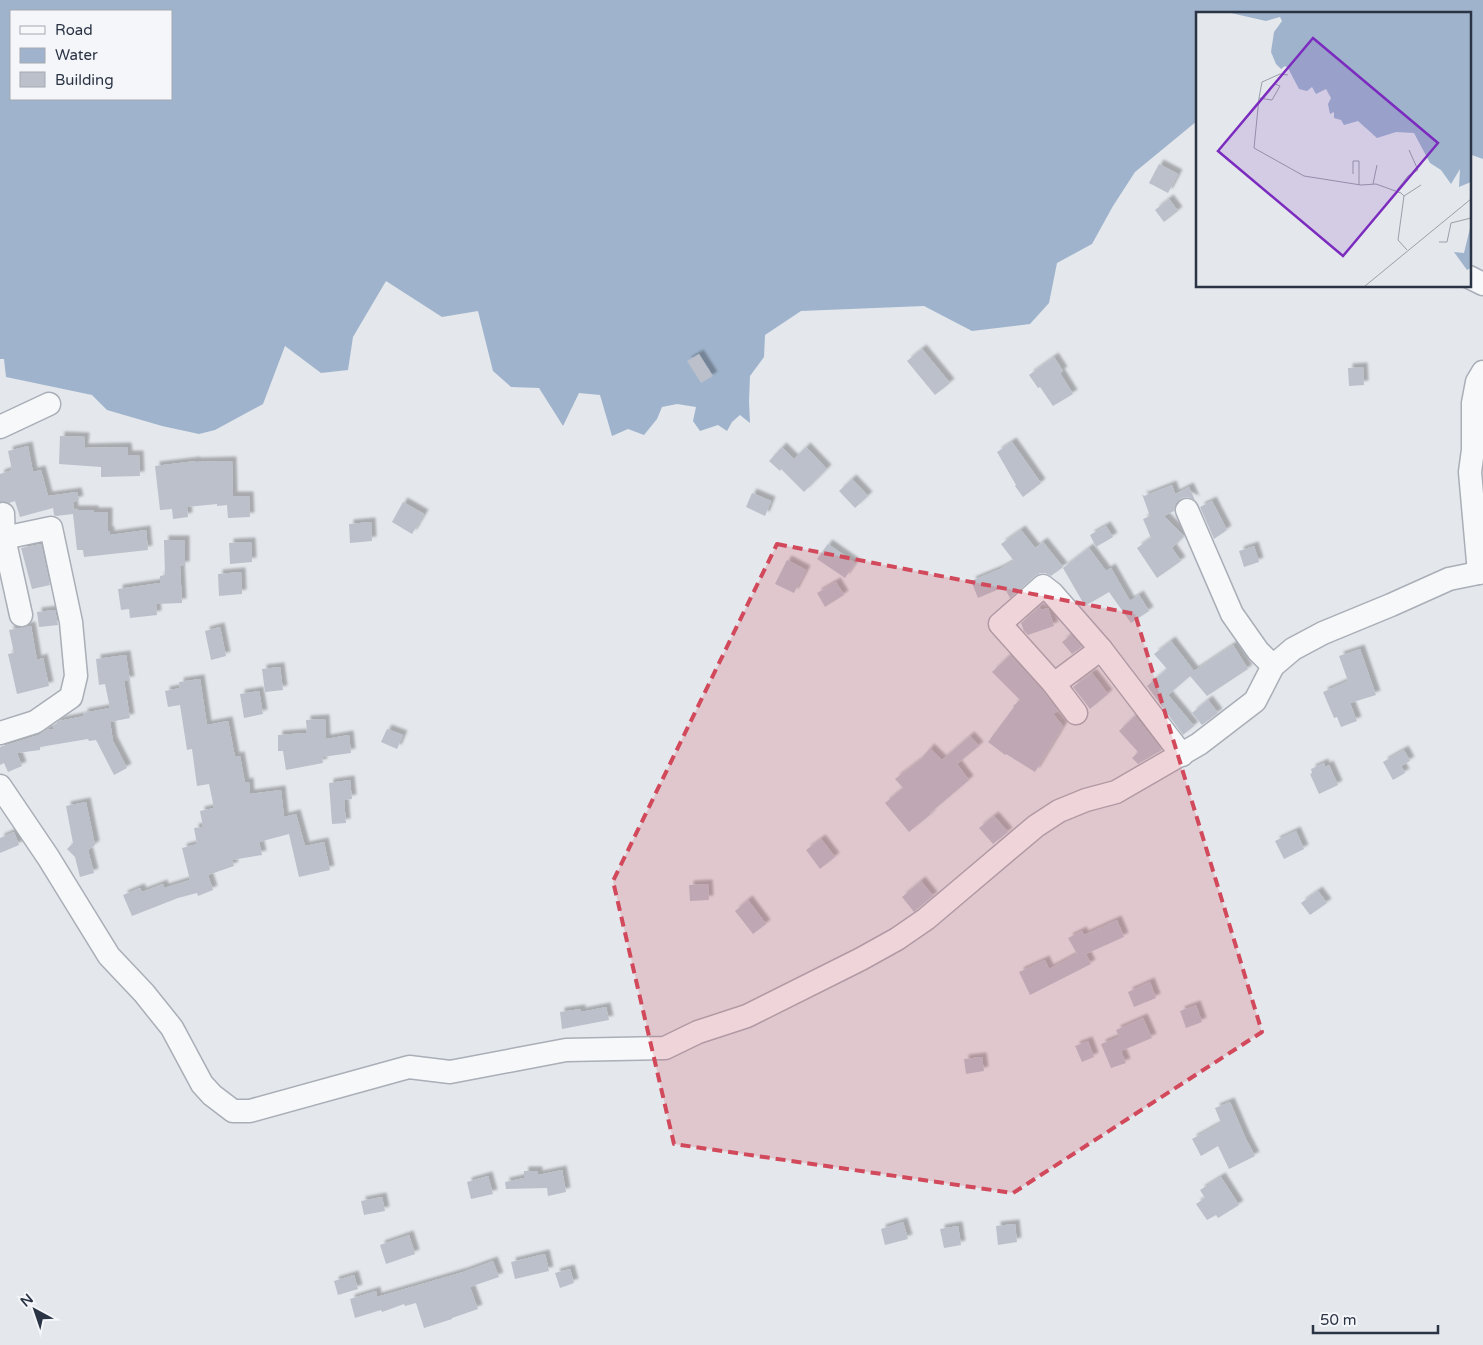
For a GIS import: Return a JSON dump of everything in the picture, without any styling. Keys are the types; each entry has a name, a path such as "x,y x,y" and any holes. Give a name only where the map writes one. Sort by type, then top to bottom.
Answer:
{"street":[{"path":"1470,278 1483,284"},
{"path":"0,786 48,857 110,956 144,993 172,1028 202,1084 212,1095 233,1111 250,1111 409,1068 450,1072 566,1050 665,1048 698,1032 747,1016 897,939 926,918 1036,826 1059,811 1086,800 1116,792 1199,744 1255,701 1273,666 1293,649 1323,633 1449,579 1481,572 1470,472 1473,450 1473,403 1477,382 1483,372"},
{"path":"0,427 48,404"},
{"path":"1187,510 1232,614 1258,651 1273,666"},
{"path":"3,514 4,538 21,615"},
{"path":"0,733 35,722 71,697 76,676 71,622 51,528 4,538"},
{"path":"1076,713 1054,684 1000,624 1042,586 1052,593 1102,650 1182,755"},
{"path":"1054,684 1102,650"}],"highlighted area":[{"path":"777,544 1135,614 1262,1032 1013,1193 674,1144 613,881"}],"water":[{"path":"0,0 1483,0 1483,159 1470,154 1470,12 1196,12 1196,122 1135,172 1092,244 1057,263 1049,303 1030,324 972,331 924,306 801,311 765,335 764,357 750,376 750,423 740,415 732,422 727,431 718,425 700,431 693,421 696,407 677,404 662,407 657,419 644,435 628,429 612,436 600,395 579,393 563,426 539,388 511,387 493,371 478,311 442,317 386,281 353,337 348,370 321,373 285,346 263,404 215,430 199,434 162,426 107,410 92,395 6,377 4,359 0,359"}],"building":[{"path":"1159,164 1178,174 1168,193 1149,183"},
{"path":"1169,199 1178,211 1164,222 1155,210"},
{"path":"922,349 950,383 935,395 907,361"},
{"path":"699,354 713,376 701,383 687,361"},
{"path":"1054,357 1063,371 1060,373 1073,394 1053,406 1029,375"},
{"path":"1363,367 1364,385 1349,386 1348,368"},
{"path":"60,436 85,437 84,448 127,447 128,455 139,455 140,476 101,477 101,467 59,464"},
{"path":"1012,442 1041,483 1023,497 997,452"},
{"path":"28,446 33,472 41,470 48,496 77,492 79,500 73,502 74,510 108,512 108,531 110,531 110,535 146,530 148,550 84,557 83,550 77,550 73,514 56,516 54,515 53,508 20,517 15,501 9,503 0,502 0,474 12,470 8,451"},
{"path":"782,447 794,459 806,447 827,469 804,492 781,469 780,471 769,461"},
{"path":"196,461 232,461 233,496 249,496 250,517 228,518 227,505 217,506 217,504 187,507 188,517 173,519 172,509 160,510 155,466"},
{"path":"852,479 868,496 855,508 839,491"},
{"path":"1172,485 1175,494 1189,487 1195,500 1188,497 1181,498 1176,503 1174,511 1164,516 1184,536 1172,548 1181,561 1157,578 1137,548 1151,538 1143,519 1150,516 1142,494 1144,496"},
{"path":"752,493 771,501 765,516 746,507"},
{"path":"1212,501 1227,530 1214,539 1200,507"},
{"path":"403,502 424,514 412,534 392,522"},
{"path":"371,522 372,541 350,543 349,524"},
{"path":"1106,526 1113,537 1096,547 1090,535"},
{"path":"1021,530 1035,548 1043,542 1063,567 1051,576 1040,573 1010,598 1004,587 978,598 971,581 1014,561 1001,544"},
{"path":"164,540 185,540 185,566 180,566 182,603 156,604 157,615 130,618 129,609 121,610 118,589 160,583 160,576 165,575"},
{"path":"251,542 252,562 230,564 229,543"},
{"path":"41,544 50,585 32,589 21,548"},
{"path":"828,544 855,563 845,578 817,559"},
{"path":"1254,546 1259,562 1244,567 1239,551"},
{"path":"1089,548 1106,571 1111,568 1130,601 1139,595 1149,611 1131,623 1109,592 1085,606 1063,568"},
{"path":"787,560 806,570 794,593 775,584"},
{"path":"241,572 242,594 219,596 218,574"},
{"path":"836,582 844,595 825,607 817,593"},
{"path":"1039,607 1041,610 1048,608 1054,626 1028,635 1021,623"},
{"path":"55,610 58,625 39,627 37,612"},
{"path":"31,626 37,660 43,658 49,686 17,694 8,654 14,653 9,630"},
{"path":"220,627 226,656 211,660 205,631"},
{"path":"1071,635 1082,647 1072,654 1062,642"},
{"path":"1171,641 1194,671 1233,645 1248,669 1207,696 1190,676 1168,695 1194,726 1183,735 1147,686 1167,669 1154,654"},
{"path":"1360,649 1376,695 1350,703 1357,721 1341,727 1337,717 1334,718 1323,692 1348,681 1339,656"},
{"path":"126,655 130,681 124,681 130,718 110,722 113,741 127,768 114,775 96,740 89,741 88,739 40,747 40,750 17,753 22,766 8,772 4,763 0,765 0,747 54,729 53,726 59,721 84,716 83,713 110,708 105,684 99,685 96,659"},
{"path":"1010,655 1044,692 1058,711 1053,714 1063,726 1035,772 1005,755 988,742 1013,706 1020,700 992,672"},
{"path":"280,667 283,690 265,692 262,669"},
{"path":"1092,673 1108,694 1090,709 1073,687"},
{"path":"200,679 207,725 228,721 235,757 240,756 245,783 249,782 250,794 281,790 284,817 296,814 305,846 324,842 330,870 299,877 289,834 259,842 262,855 232,860 234,866 208,875 213,890 198,896 197,893 178,898 132,916 123,895 140,888 142,892 163,884 164,888 190,880 182,848 197,844 194,828 203,827 200,811 214,808 209,784 197,786 192,749 187,750 180,705 168,707 165,691 180,688 179,682"},
{"path":"259,691 263,714 244,718 240,694"},
{"path":"1208,700 1218,713 1202,725 1192,713"},
{"path":"1135,716 1162,750 1138,764 1132,758 1138,752 1119,731"},
{"path":"325,719 326,739 349,735 351,753 322,757 323,763 286,770 283,751 278,751 278,735 307,733 306,720"},
{"path":"387,729 403,735 397,749 381,742"},
{"path":"970,736 979,746 957,764 969,780 909,832 885,803 903,788 895,779 920,760 930,748 942,760"},
{"path":"1404,750 1410,761 1401,766 1405,773 1393,780 1383,762"},
{"path":"1324,763 1325,767 1329,765 1338,785 1319,794 1310,774 1312,773 1311,769"},
{"path":"350,780 352,799 344,800 346,823 332,824 329,783"},
{"path":"86,802 95,845 88,850 94,873 80,877 75,857 67,849 73,843 66,806"},
{"path":"994,816 1008,832 993,844 979,828"},
{"path":"1296,831 1304,849 1284,859 1275,841"},
{"path":"14,832 19,845 0,853 0,838"},
{"path":"821,839 835,857 820,869 806,850"},
{"path":"921,881 933,896 914,912 902,897"},
{"path":"708,884 709,900 690,901 689,885"},
{"path":"1318,891 1327,903 1310,915 1301,903"},
{"path":"748,900 766,924 753,934 735,911"},
{"path":"1117,920 1124,937 1086,954 1091,964 1030,995 1019,972 1045,960 1049,969 1077,954 1068,938 1082,931 1084,935"},
{"path":"1150,982 1156,998 1134,1007 1128,992"},
{"path":"1196,1005 1202,1022 1186,1028 1180,1011"},
{"path":"606,1007 609,1020 562,1029 560,1012 581,1009 581,1012"},
{"path":"1143,1018 1152,1038 1121,1051 1126,1063 1111,1068 1101,1044 1119,1037 1116,1030"},
{"path":"1088,1041 1094,1057 1082,1062 1075,1046"},
{"path":"982,1057 984,1071 966,1074 964,1059"},
{"path":"1230,1102 1255,1156 1229,1169 1218,1146 1201,1156 1192,1139 1221,1123 1215,1108"},
{"path":"562,1170 566,1192 548,1196 547,1188 506,1189 505,1182 524,1178 524,1171 538,1171 538,1175"},
{"path":"488,1176 493,1194 471,1199 467,1182"},
{"path":"1221,1177 1239,1205 1218,1218 1216,1215 1207,1220 1196,1204 1205,1198 1200,1190"},
{"path":"382,1197 385,1211 364,1215 361,1201"},
{"path":"903,1222 908,1239 885,1245 881,1229"},
{"path":"1015,1224 1017,1242 998,1245 996,1226"},
{"path":"958,1226 961,1245 944,1248 940,1229"},
{"path":"409,1235 415,1254 386,1264 380,1245"},
{"path":"545,1254 549,1271 515,1279 511,1262"},
{"path":"493,1261 499,1277 470,1287 478,1309 424,1328 416,1303 405,1306 404,1304 382,1312 381,1310 355,1318 350,1299 376,1291 377,1297 463,1272"},
{"path":"570,1269 574,1283 560,1288 555,1273"},
{"path":"354,1275 358,1289 338,1295 334,1281"}]}
